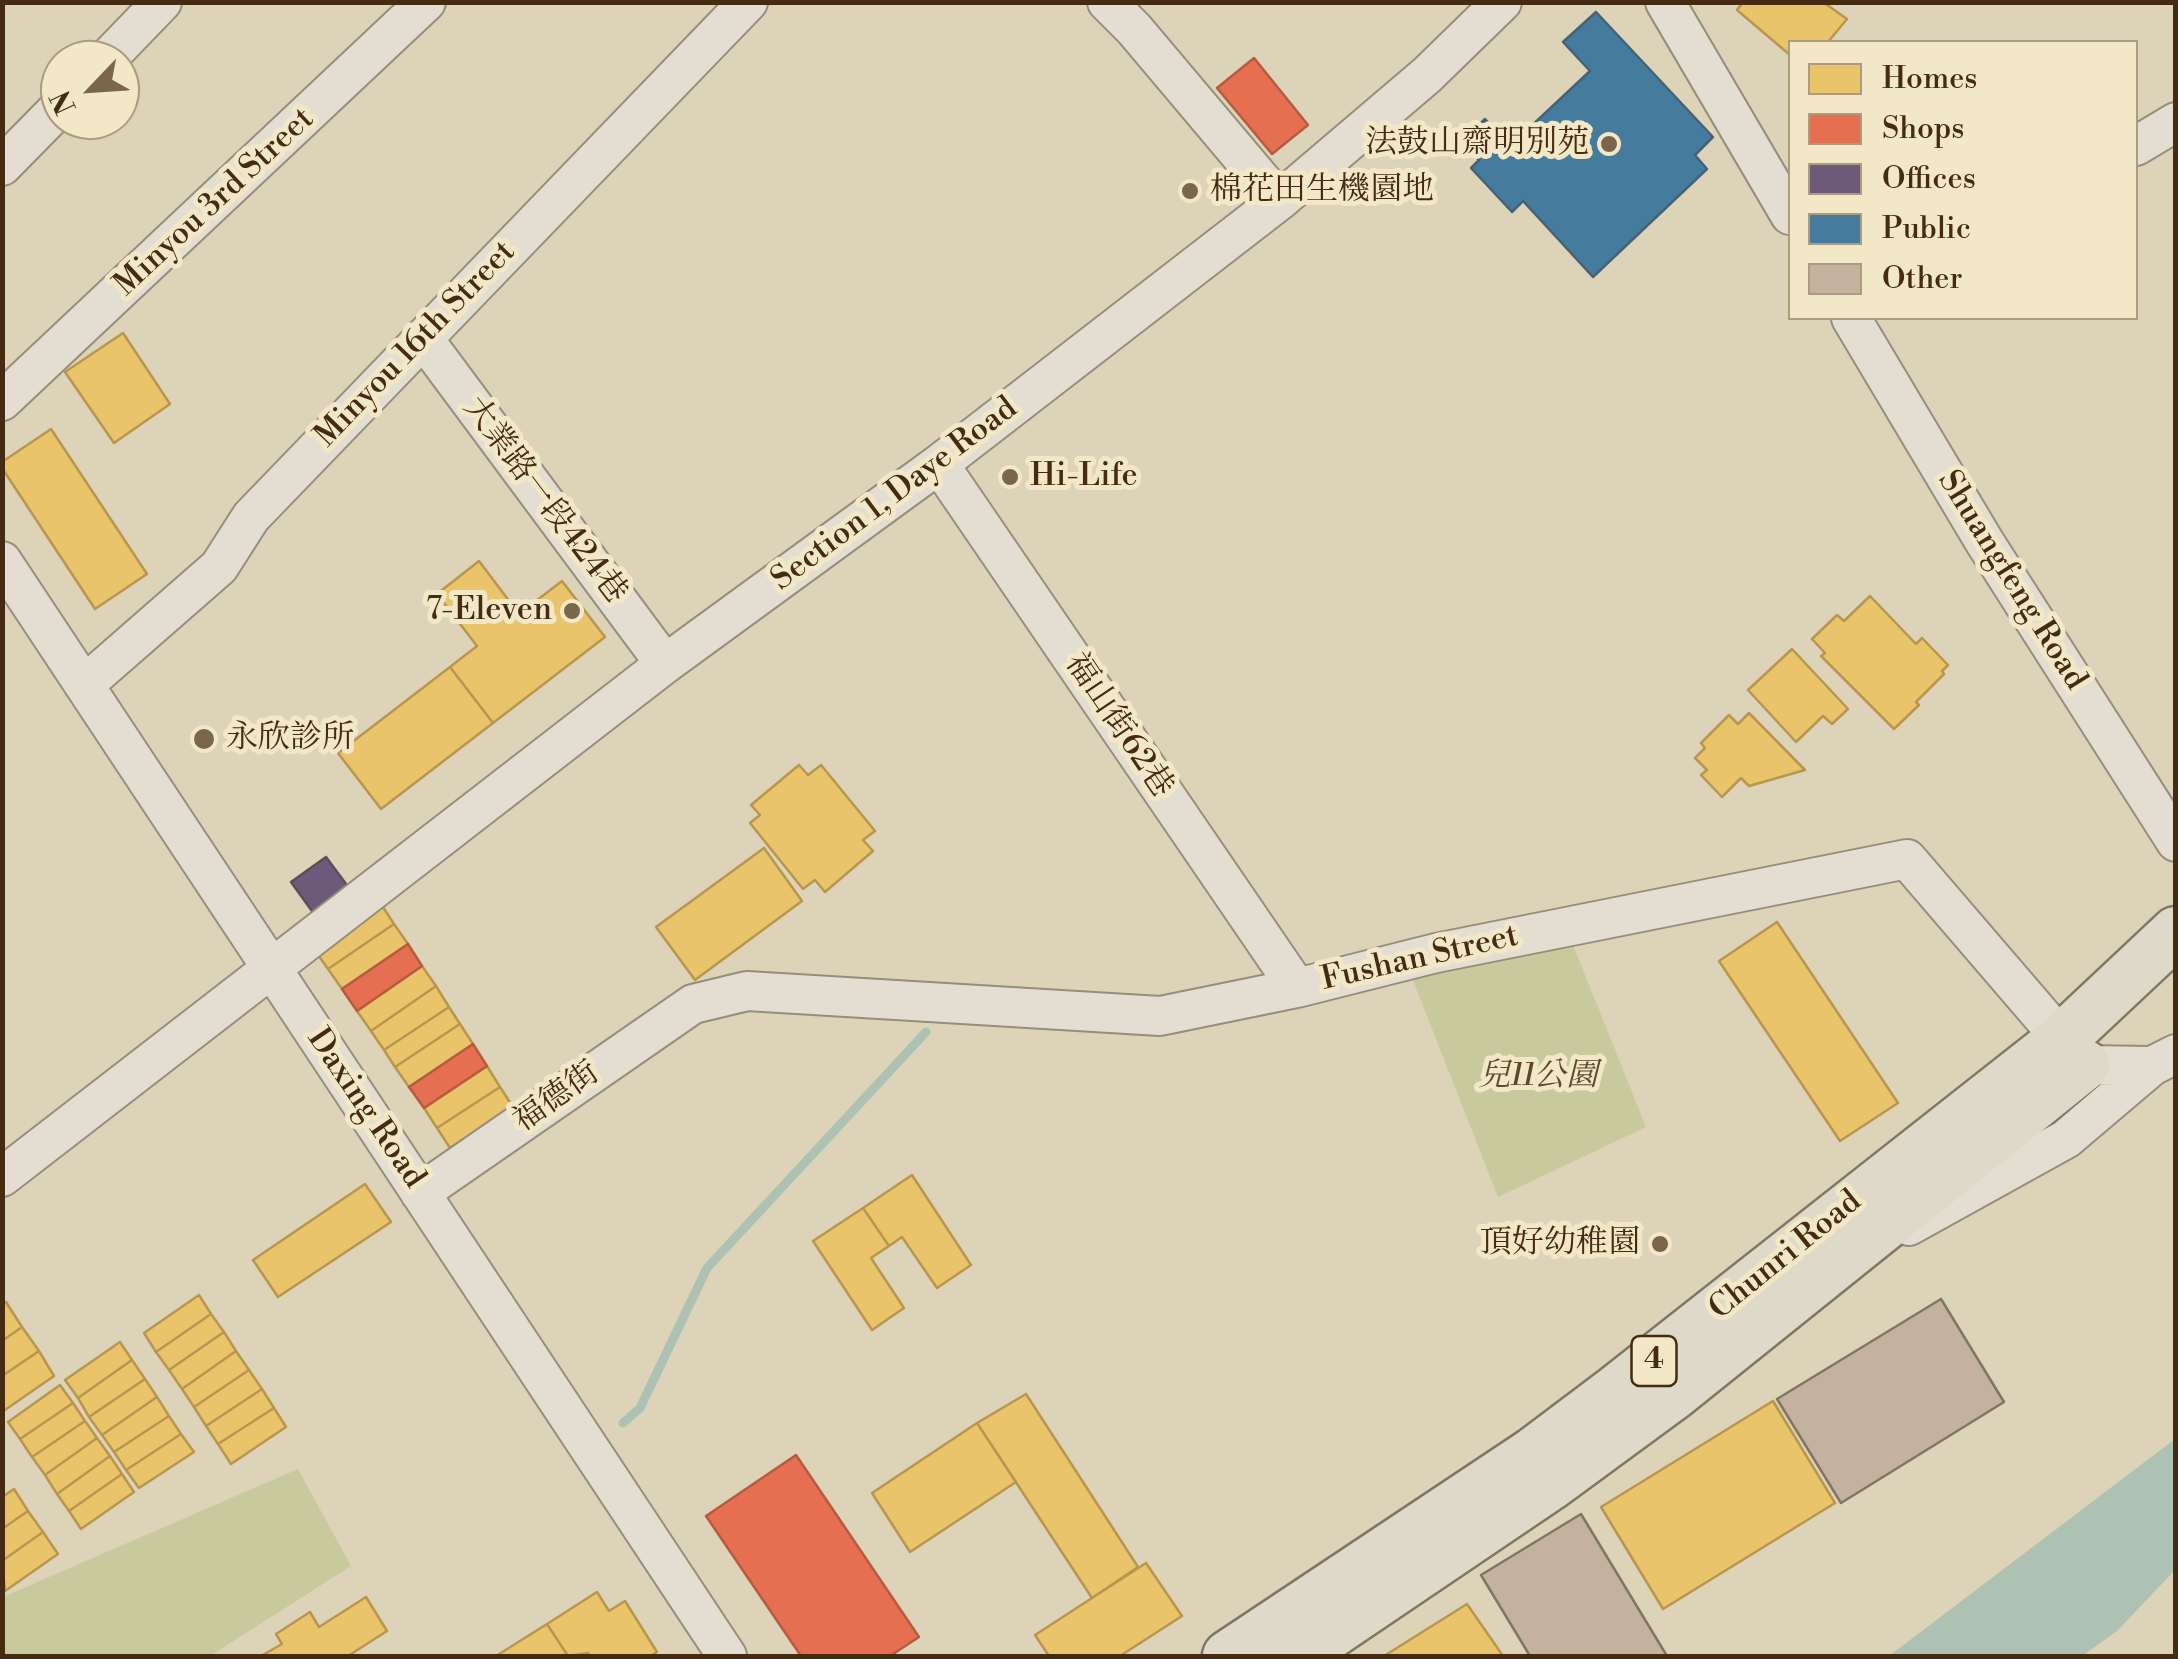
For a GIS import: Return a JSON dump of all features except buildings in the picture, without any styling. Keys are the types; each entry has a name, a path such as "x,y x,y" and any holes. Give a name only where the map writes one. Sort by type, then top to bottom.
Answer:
{"main road":[{"name":"Chunri Road","path":"1296,1656 1566,1474 1674,1394 1823,1274 2073,1052 2176,932"},
{"name":"Chunri Road","path":"1228,1656 1533,1453 2176,974"}],"street":[{"path":"125,40 162,2"},
{"name":"Minyou 3rd Street","path":"2,401 426,2"},
{"name":"Minyou 16th Street","path":"84,685 219,567 251,518 748,2"},
{"path":"1107,2 1279,201"},
{"name":"Section 1, Daye Road","path":"2,1177 665,664 939,464 1279,201 1427,75 1502,2"},
{"path":"1665,2 1788,212"},
{"path":"2138,145 2176,122"},
{"path":"2,166 40,128"},
{"name":"Shuangfeng Road","path":"1858,320 1984,541 2176,842"},
{"name":"大業路一段424巷","path":"422,338 665,664"},
{"name":"福山街62巷","path":"939,464 1297,988"},
{"name":"Daxing Road","path":"2,561 727,1656"},
{"name":"Fushan Street","path":"693,1004 747,991 1160,1016 1297,988 1436,952 1907,859 2073,1052"},
{"name":"福德街","path":"420,1193 693,1004"},
{"path":"2073,1052 2164,1060"},
{"path":"1823,1274 2066,1140 2164,1060"}],"green space":[{"name":"兒11公園","path":"1573,945 1646,1127 1498,1197 1411,975"},
{"path":"298,1469 351,1566 210,1656 3,1656 3,1597"}],"shaded area":[{"path":"2175,1439 2175,1570 2117,1631 2082,1656 1889,1656"}],"waterway":[{"path":"623,1423 640,1408 707,1268 926,1032"}],"place":[{"name":"法鼓山齋明別苑","path":"1609,144"},
{"name":"棉花田生機園地","path":"1190,191"},
{"name":"Hi-Life","path":"1010,477"},
{"name":"7-Eleven","path":"572,611"},
{"name":"永欣診所","path":"204,739"},
{"name":"頂好幼稚園","path":"1660,1244"}]}
